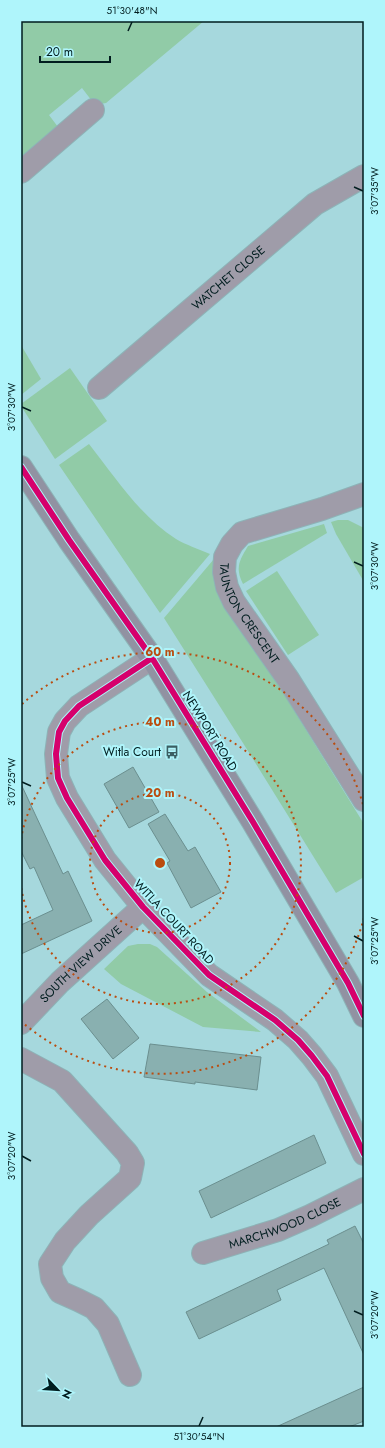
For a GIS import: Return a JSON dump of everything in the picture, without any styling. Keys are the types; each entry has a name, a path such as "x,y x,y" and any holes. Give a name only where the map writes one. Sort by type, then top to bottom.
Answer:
{"main road":[{"name":"NEWPORT ROAD","path":"21,466 69,540 152,658 253,822 348,983 364,1016"}],"street":[{"path":"21,172 93,110"},
{"name":"WATCHET CLOSE","path":"99,388 315,204 364,176"},
{"name":"TAUNTON CRESCENT","path":"364,494 315,512 242,534 232,544 225,557 224,572 227,587 234,602 288,679 364,800"},
{"name":"WITLA COURT ROAD","path":"152,658 79,706 65,721 59,732 56,754 58,778 67,798 105,860 143,907 209,975 275,1020 298,1040 312,1056 327,1076 364,1154"},
{"name":"SOUTH VIEW DRIVE","path":"21,1022 60,982 143,907"},
{"path":"21,1060 62,1081 128,1153 133,1162 130,1178 89,1215 65,1241 50,1264 52,1278 60,1292 94,1308 108,1324 130,1375"},
{"name":"MARCHWOOD CLOSE","path":"203,1253 278,1230 364,1189"}],"green space":[{"path":"21,21 204,21 106,103 95,105 82,88 49,115 58,127 21,164"},
{"path":"21,345 41,379 21,395"},
{"path":"70,368 107,421 55,459 21,404"},
{"path":"89,444 140,508 163,530 176,539 210,554 160,613 59,465"},
{"path":"348,520 364,528 364,582 336,534 331,522"},
{"path":"324,524 327,533 243,584 239,573 239,565 240,560 248,546"},
{"path":"214,559 253,644 364,824 364,877 336,893 164,618"},
{"path":"277,571 319,635 288,655 246,591"},
{"path":"150,944 157,947 207,992 261,1032 203,1027 121,984 104,969 128,946"}],"building":[{"path":"133,767 159,812 129,828 104,784"},
{"path":"21,784 63,874 68,871 92,921 21,954 21,925 53,910 34,867 30,869 21,851"},
{"path":"165,814 188,851 195,847 221,892 191,908 167,863 170,861 148,824"},
{"path":"107,999 139,1038 113,1059 81,1019"},
{"path":"150,1044 261,1057 257,1090 144,1077"},
{"path":"314,1135 326,1163 211,1218 199,1191"},
{"path":"355,1226 364,1244 364,1355 324,1268 277,1290 281,1300 199,1339 186,1312 329,1244 327,1240"},
{"path":"364,1387 364,1421 349,1427 276,1427"}],"cycle path":[{"path":"21,467 69,540 152,658 253,822 348,983 364,1016"},
{"path":"152,658 79,706 65,721 59,732 56,754 58,778 67,798 105,860 143,907 209,975 275,1020 298,1040 312,1056 327,1076 364,1154"}],"place":[{"name":"Witla Court","path":"172,752"}]}
